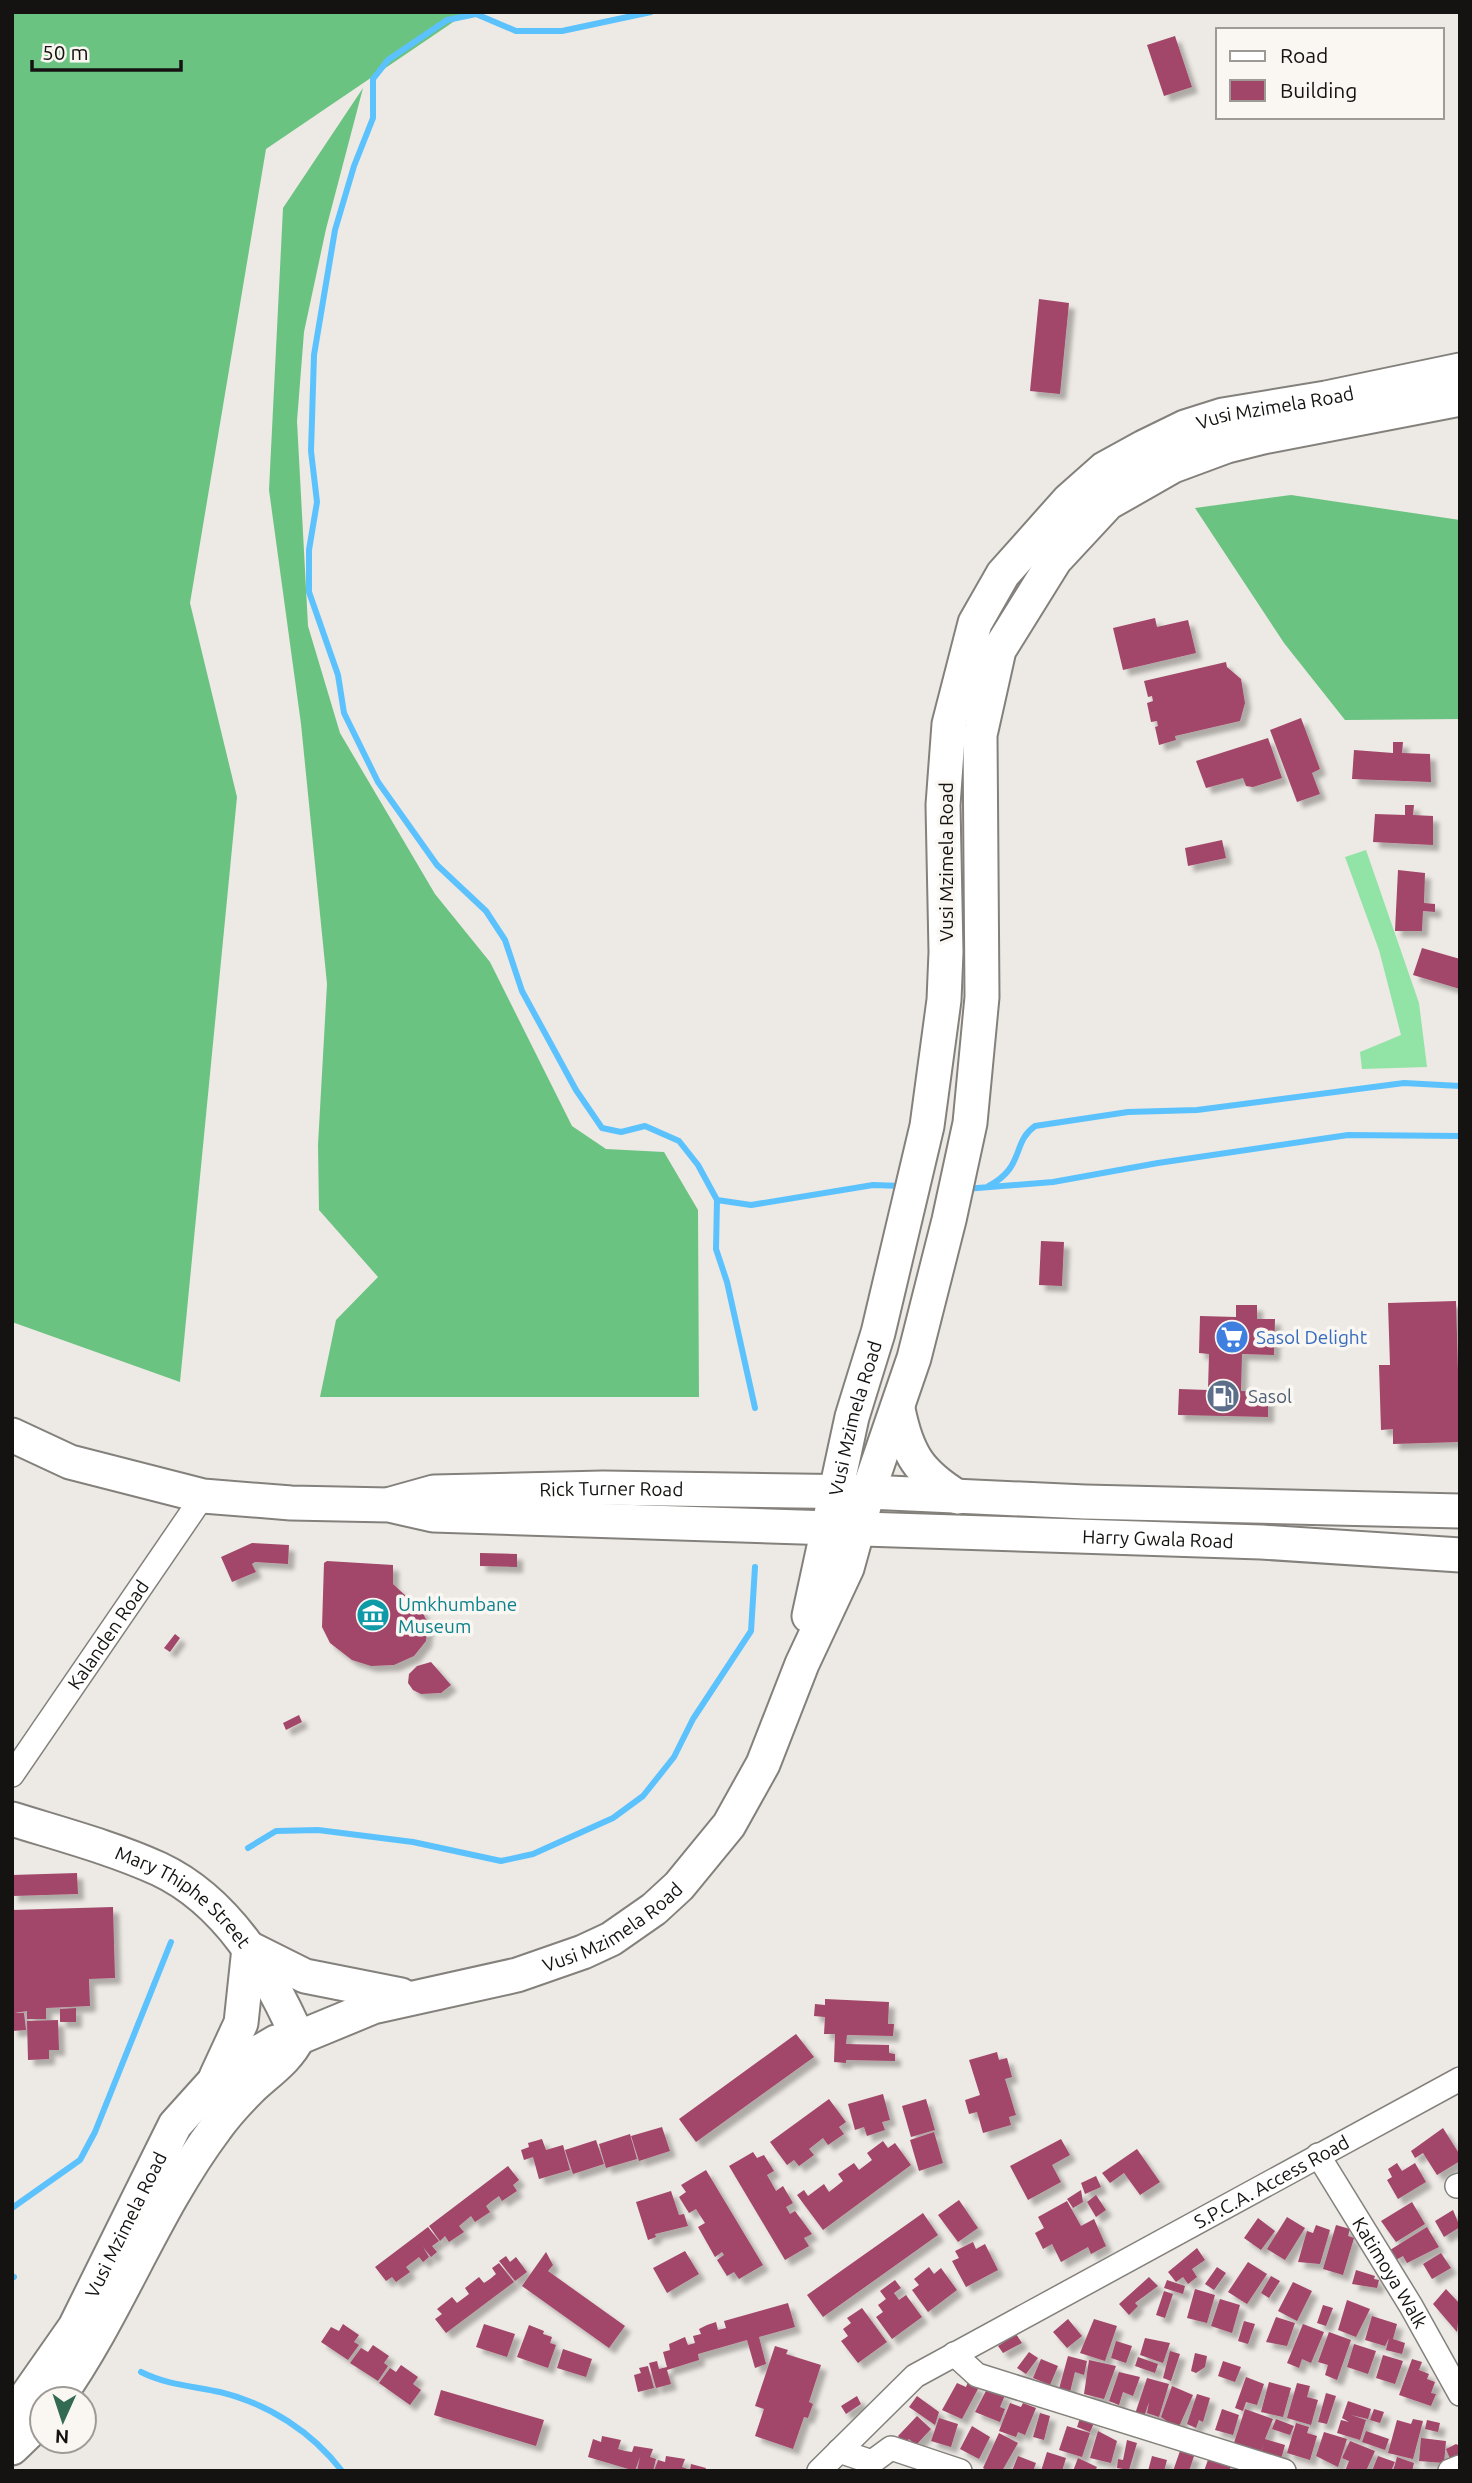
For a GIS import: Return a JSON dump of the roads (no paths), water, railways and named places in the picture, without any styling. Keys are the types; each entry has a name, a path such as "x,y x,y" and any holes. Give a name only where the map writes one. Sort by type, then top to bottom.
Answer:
{"main road":[{"name":"Vusi Mzimela Road","path":"802,1664 811,1606 844,1529 851,1493 852,1417 878,1333 927,1126 944,1000 946,939 943,805 949,724 975,623 1003,574 1069,500 1104,469 1185,427 1223,415 1326,398 1460,370"},
{"name":"Vusi Mzimela Road","path":"851,1493 898,1409 949,1220 970,1123 984,956 980,735 999,650 1055,560 1108,503 1173,466 1264,437 1460,399"},
{"path":"898,1409 903,1434 922,1471 958,1497"},
{"path":"779,1491 819,1466 830,1454 852,1417"},
{"name":"Rick Turner Road","path":"12,1435 70,1462 203,1496 291,1503 389,1504 433,1515 844,1529"},
{"name":"Rick Turner Road","path":"389,1504 434,1492 603,1488 851,1493"},
{"name":"Harry Gwala Road","path":"851,1493 1460,1511"},
{"path":"772,1527 798,1556 811,1606"},
{"name":"Vusi Mzimela Road","path":"12,2417 75,2327 175,2125 211,2085 268,2045 298,2038 373,2007 517,1975 611,1939 654,1909 702,1861 745,1799 768,1752 802,1664 847,1568 844,1529"},
{"name":"Harry Gwala Road","path":"844,1529 1261,1542 1460,1555"},
{"name":"Mary Thiphe Street","path":"12,1819 164,1872 208,1903 249,1948 274,1984 298,2038"},
{"path":"211,2085 241,2023 249,1948 305,1976 369,1991 415,1996"},
{"name":"Vusi Mzimela Road","path":"66,2385 90,2350 152,2230 209,2139 250,2089 290,2053 298,2038"},
{"path":"12,2448 28,2433"}],"street":[{"name":"Kalanden Road","path":"12,1775 203,1496"},
{"name":"S.P.C.A. Access Road","path":"819,2471 915,2376 1083,2282 1460,2079"},
{"name":"Katimoya Walk","path":"1318,2155 1411,2306 1451,2359 1460,2394"},
{"path":"954,2354 977,2375 1284,2471"},
{"path":"839,2451 872,2462 891,2448 960,2471"},
{"path":"1450,2471 1460,2467"}],"waterway":[{"path":"651,12 562,31 516,31 476,14 447,20 388,60 373,79 373,118 354,166 335,230 314,355 311,451 317,502 309,550 309,592 338,675 344,713 378,782 437,865 486,911 505,940 522,991 576,1090 602,1128 621,1132 645,1126 679,1141 698,1165 717,1200 751,1205 873,1185 902,1186"},
{"path":"987,1187 1008,1171 1023,1140 1035,1126 1128,1112 1197,1110 1404,1083 1460,1086"},
{"path":"965,1189 1053,1182 1158,1163 1348,1135 1460,1136"},
{"path":"717,1200 716,1249 727,1282 755,1408"},
{"path":"248,1848 276,1831 318,1830 413,1842 501,1861 533,1854 613,1818 643,1796 674,1757 693,1719 751,1631 755,1567"},
{"path":"12,2208 80,2160 95,2132 171,1942"},
{"path":"141,2372 256,2404 303,2432 342,2471"}],"place":[{"name":"Sasol Delight","path":"1232,1337"},
{"name":"Sasol","path":"1223,1396"},
{"name":"Umkhumbane Museum","path":"373,1615"}]}
